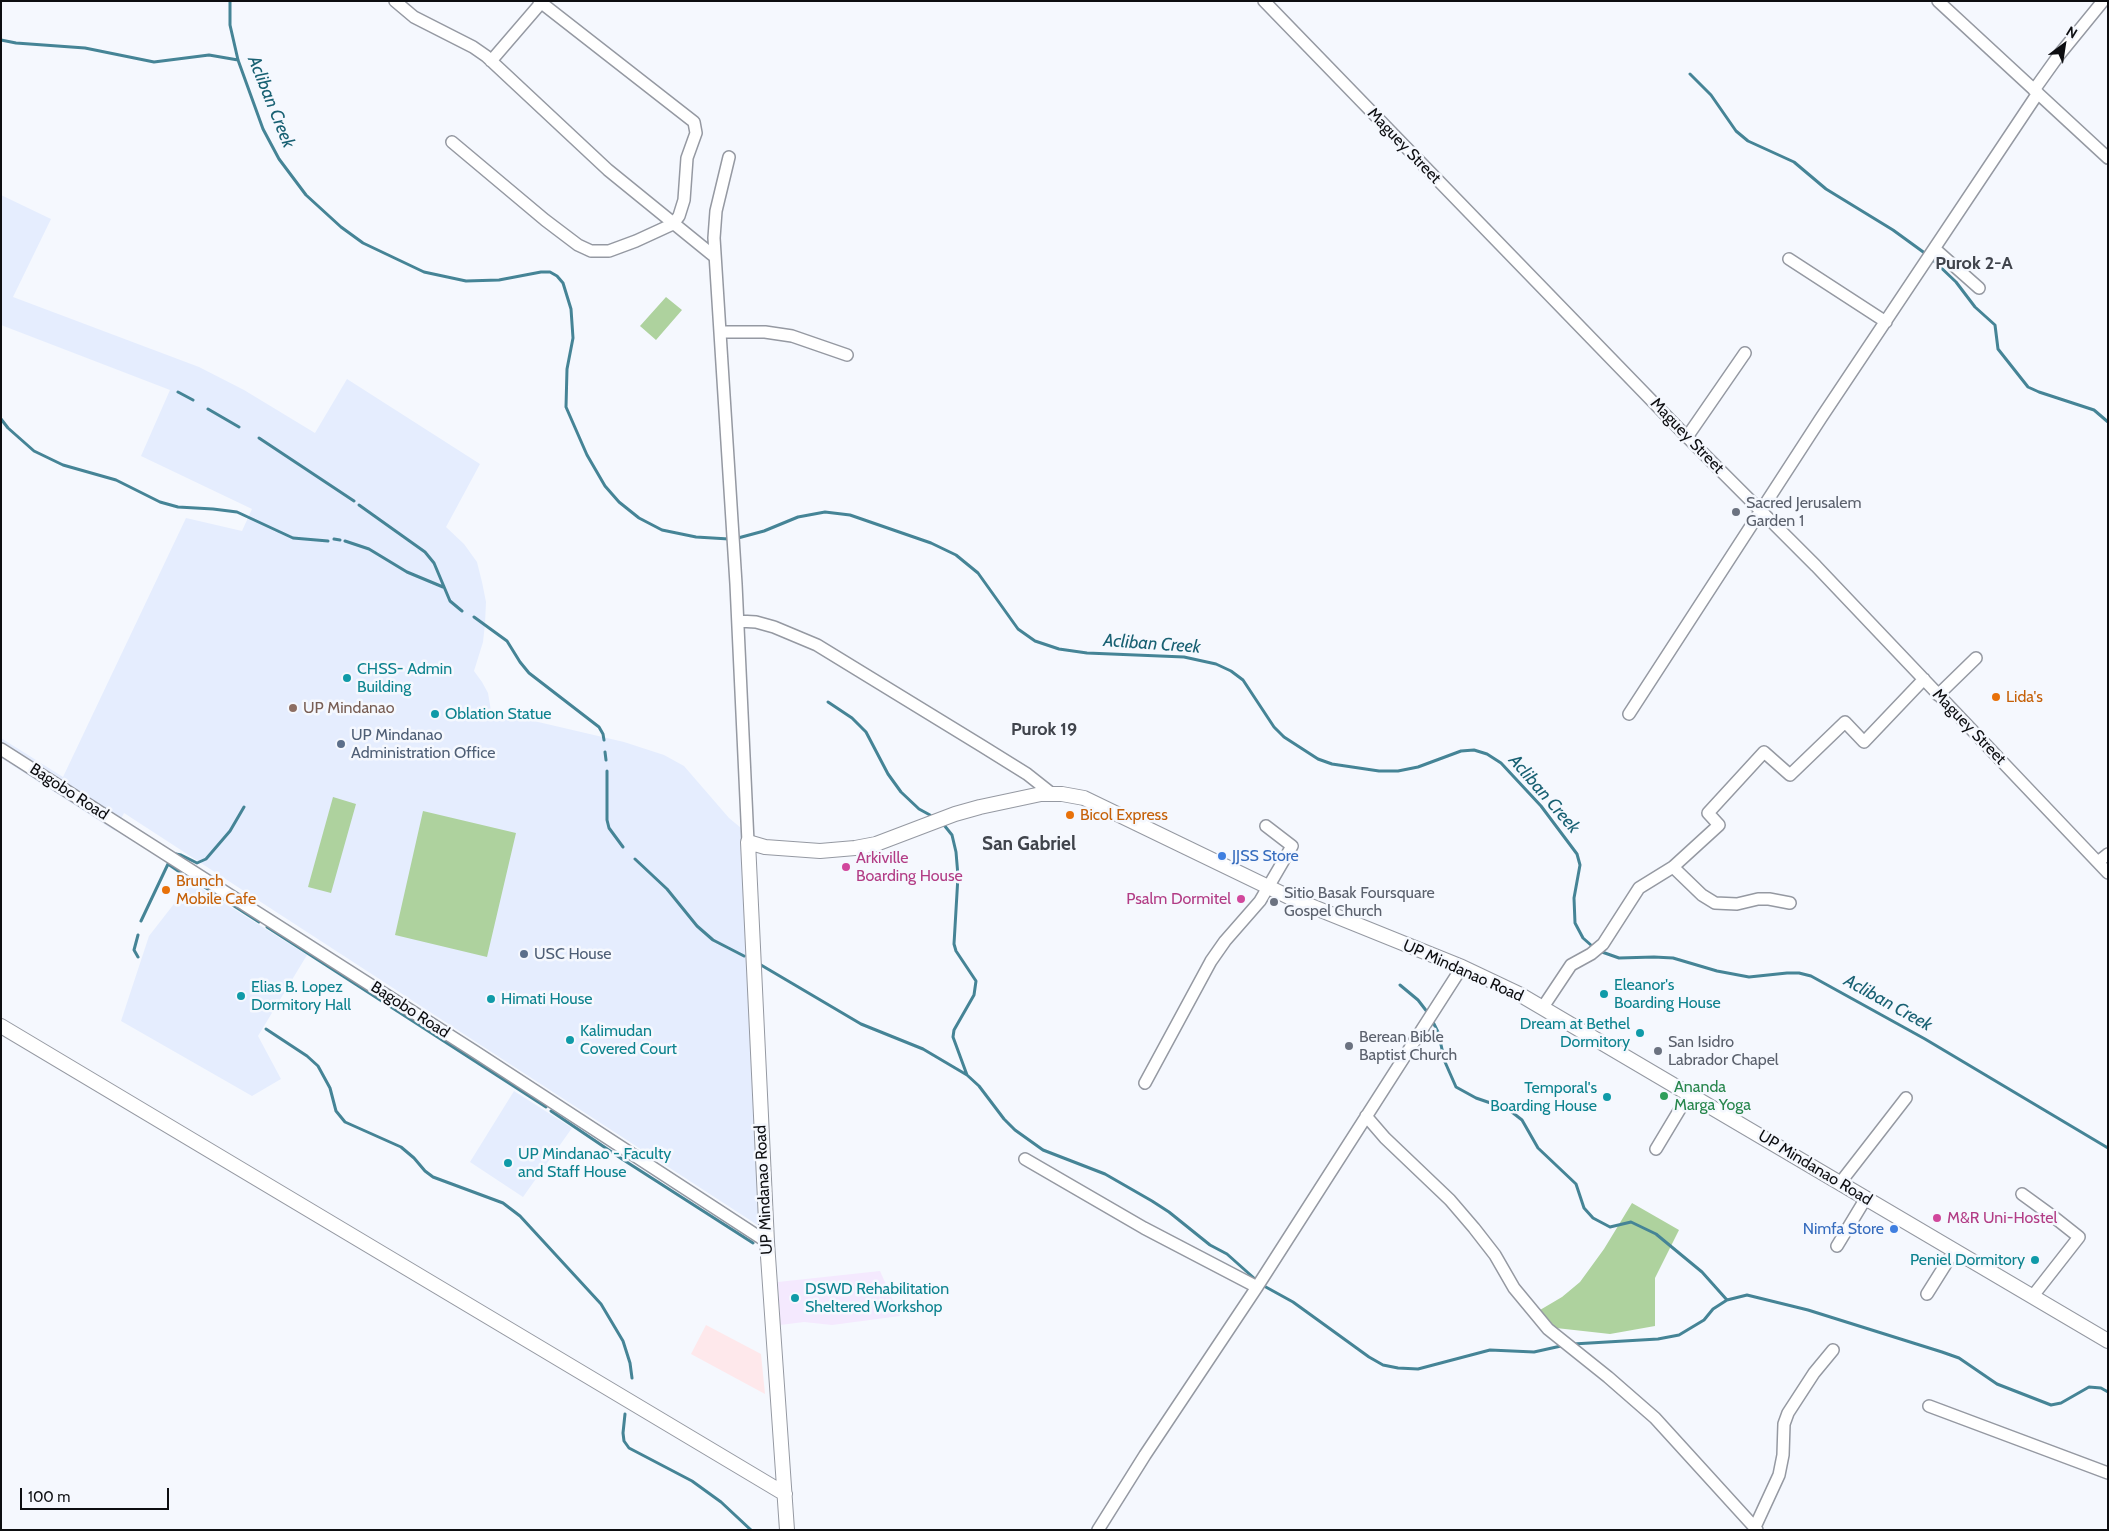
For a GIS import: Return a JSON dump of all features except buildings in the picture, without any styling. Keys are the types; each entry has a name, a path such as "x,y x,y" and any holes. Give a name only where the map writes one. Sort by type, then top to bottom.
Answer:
{"street":[{"path":"395,1 414,17 473,47 491,61 608,170 715,258"},
{"name":"Maguey Street","path":"1264,1 1687,437 1816,566 2108,873"},
{"path":"1938,1 2108,158"},
{"path":"1629,714 1821,418 1935,249 2036,91 2074,34 2102,1"},
{"path":"452,142 545,220 591,251 608,251 673,224 678,216 684,200 687,158 696,132 694,122 540,2 491,61"},
{"path":"729,157 716,211 714,233 738,621 748,846"},
{"path":"1935,249 1980,288"},
{"path":"1789,259 1886,322"},
{"path":"720,332 765,332 792,336 847,355"},
{"path":"1687,437 1745,353"},
{"path":"738,621 756,622 774,627 797,635 817,645 1027,774 1051,793"},
{"path":"1938,695 1976,658"},
{"path":"1543,1007 1571,965 1591,954 1603,944 1639,888 1673,867 1719,825 1708,813 1764,752 1790,775 1845,722 1864,742 1924,679"},
{"name":"Bagobo Road","path":"1,749 474,1051 767,1242"},
{"name":"UP Mindanao Road","path":"787,1530 767,1242 748,846 820,851 855,848 876,844 955,814 1028,796 1051,793 1084,798 1268,887 1323,912 1462,968 1543,1007 2108,1341"},
{"path":"1145,1084 1211,961 1252,912 1292,846 1266,826"},
{"path":"2098,862 2108,854"},
{"path":"1673,867 1702,895 1715,903 1737,904 1769,898 1790,903"},
{"path":"1098,1530 1462,968"},
{"path":"1,1016 172,1123 784,1489"},
{"path":"1,1026 172,1123"},
{"path":"1656,1149 1689,1094"},
{"path":"1840,1183 1906,1098"},
{"path":"1366,1116 1385,1138 1450,1200 1474,1228 1495,1255 1520,1295 1548,1329 1655,1418 1756,1529 1779,1474 1783,1456 1784,1424 1788,1413 1814,1373 1833,1350"},
{"path":"1025,1159 1137,1224 1257,1287"},
{"path":"2022,1194 2079,1238 2032,1297"},
{"path":"1837,1246 1866,1198"},
{"path":"1926,1294 1954,1251"},
{"path":"1929,1406 2108,1473"}],"shaded area":[{"name":"UP Mindanao","path":"1,195 51,219 13,297 199,367 244,390 315,433 347,379 480,464 446,527 464,544 477,562 482,582 486,602 485,624 483,642 474,671 488,693 491,711 624,742 664,755 684,766 729,818 741,828 759,1226 124,813 115,831 1,758 1,738 63,777 186,518 242,531 252,509 141,456 170,390 1,325"},
{"path":"191,882 307,955 258,1036 281,1079 252,1096 121,1021 149,936"},
{"path":"514,1091 572,1128 523,1197 470,1162"},
{"path":"880,1271 900,1316 832,1325 804,1322 780,1325 778,1282"},
{"path":"706,1325 761,1354 765,1394 691,1354"}],"green space":[{"path":"666,297 682,310 656,340 640,326"},
{"path":"333,797 356,804 331,893 308,887"},
{"path":"423,811 516,833 487,957 395,935"},
{"path":"1632,1203 1679,1230 1655,1278 1655,1326 1610,1334 1556,1328 1540,1310 1562,1297 1580,1282 1604,1249"}],"waterway":[{"name":"Acliban Creek","path":"230,1 230,25 238,60 263,129 279,159 306,195 341,227 363,243 424,272 466,281 499,280 541,272 550,272 557,276 563,283 571,309 573,338 567,369 566,407 587,455 605,486 619,502 639,518 662,530 696,537 729,539"},
{"path":"1,40 16,43 85,48 154,62 209,55 238,60"},
{"path":"1690,74 1711,95 1736,131 1748,141 1794,162 1826,189 1893,230 1926,254"},
{"path":"1933,260 1956,282 1975,307 1995,325 1998,349 2028,387 2094,410 2108,422"},
{"path":"178,392 193,400"},
{"path":"208,409 239,427"},
{"path":"1,419 8,428 34,451 63,465 116,480 160,502 178,507 237,512 293,538 328,541"},
{"path":"259,438 354,501"},
{"path":"359,505 425,552 434,563 450,601 462,611"},
{"name":"Acliban Creek","path":"738,538 764,531 798,517 825,512 850,515 931,543 956,555 978,573 1018,629 1035,641 1059,649 1087,653 1184,657 1216,664 1231,671 1243,680 1274,727 1284,737 1318,759 1332,764 1379,771 1398,771 1418,767 1461,751 1474,750 1487,754 1501,763 1541,806 1577,854 1580,865 1574,898 1575,923 1583,938 1592,946"},
{"path":"334,539 340,540"},
{"path":"345,541 369,549 407,572 443,587"},
{"path":"474,617 507,641 529,673 599,727 604,740"},
{"path":"828,702 852,718 866,732 888,774 901,792 919,809 930,815"},
{"path":"605,752 606,760"},
{"path":"607,771 607,820 609,828 623,847"},
{"path":"176,854 197,863 206,859 230,831 244,807"},
{"path":"944,825 952,835 956,852 958,876 954,944 956,951 976,981 974,995 954,1030 953,1037 967,1075"},
{"path":"635,859 667,889 697,926 713,940 744,956"},
{"path":"141,921 168,864 184,875"},
{"path":"189,877 259,922"},
{"path":"267,927 546,1107"},
{"path":"138,935 134,950 138,957"},
{"name":"Acliban Creek","path":"1602,952 1619,958 1673,958 1717,971 1749,977 1787,973 1811,976 1925,1039 2108,1148"},
{"path":"761,965 861,1024 923,1049 967,1075 979,1086 1004,1119 1015,1130 1043,1150 1105,1174 1152,1201 1169,1212 1210,1245 1227,1254 1255,1279"},
{"path":"1400,985 1418,1000 1428,1013"},
{"path":"1433,1022 1438,1032 1445,1062 1456,1087 1476,1098 1508,1109 1522,1120 1538,1148 1576,1184 1584,1208 1593,1218 1610,1227 1631,1222 1656,1234 1702,1272 1727,1300"},
{"path":"266,1029 307,1056 318,1066 330,1088 336,1111 345,1122 401,1147 433,1177 503,1203 520,1216 601,1304 623,1341 630,1363 632,1378"},
{"path":"551,1111 753,1243"},
{"path":"1264,1286 1293,1302 1383,1365 1418,1369 1490,1350 1534,1352 1561,1346"},
{"path":"1573,1344 1658,1339 1679,1335 1704,1320 1713,1309 1727,1300 1747,1295 1808,1310 1959,1358 1997,1384 2051,1405 2061,1403 2089,1387 2101,1388 2108,1392"},
{"path":"625,1414 623,1433 624,1441 629,1448 692,1481 721,1502 751,1530"}],"place":[{"name":"Sacred Jerusalem Garden 1","path":"1736,512"},
{"name":"CHSS- Admin Building","path":"347,678"},
{"name":"Lida's","path":"1996,697"},
{"name":"UP Mindanao","path":"293,708"},
{"name":"Oblation Statue","path":"435,714"},
{"name":"UP Mindanao Administration Office","path":"341,744"},
{"name":"Bicol Express","path":"1070,815"},
{"name":"JJSS Store","path":"1222,856"},
{"name":"Arkiville Boarding House","path":"846,867"},
{"name":"Brunch Mobile Cafe","path":"166,890"},
{"name":"Psalm Dormitel","path":"1241,899"},
{"name":"Sitio Basak Foursquare Gospel Church","path":"1274,902"},
{"name":"USC House","path":"524,954"},
{"name":"Eleanor's Boarding House","path":"1604,994"},
{"name":"Elias B. Lopez Dormitory Hall","path":"241,996"},
{"name":"Himati House","path":"491,999"},
{"name":"Dream at Bethel Dormitory","path":"1640,1033"},
{"name":"Kalimudan Covered Court","path":"570,1040"},
{"name":"Berean Bible Baptist Church","path":"1349,1046"},
{"name":"San Isidro Labrador Chapel","path":"1658,1051"},
{"name":"Ananda Marga Yoga","path":"1664,1096"},
{"name":"Temporal's Boarding House","path":"1607,1097"},
{"name":"UP Mindanao - Faculty and Staff House","path":"508,1163"},
{"name":"M&R Uni-Hostel","path":"1937,1218"},
{"name":"Nimfa Store","path":"1894,1229"},
{"name":"Peniel Dormitory","path":"2035,1260"},
{"name":"DSWD Rehabilitation Sheltered Workshop","path":"795,1298"}],"district":[{"name":"Purok 2-A","path":"1974,264"},
{"name":"Purok 19","path":"1044,730"},
{"name":"San Gabriel","path":"1029,844"}]}
